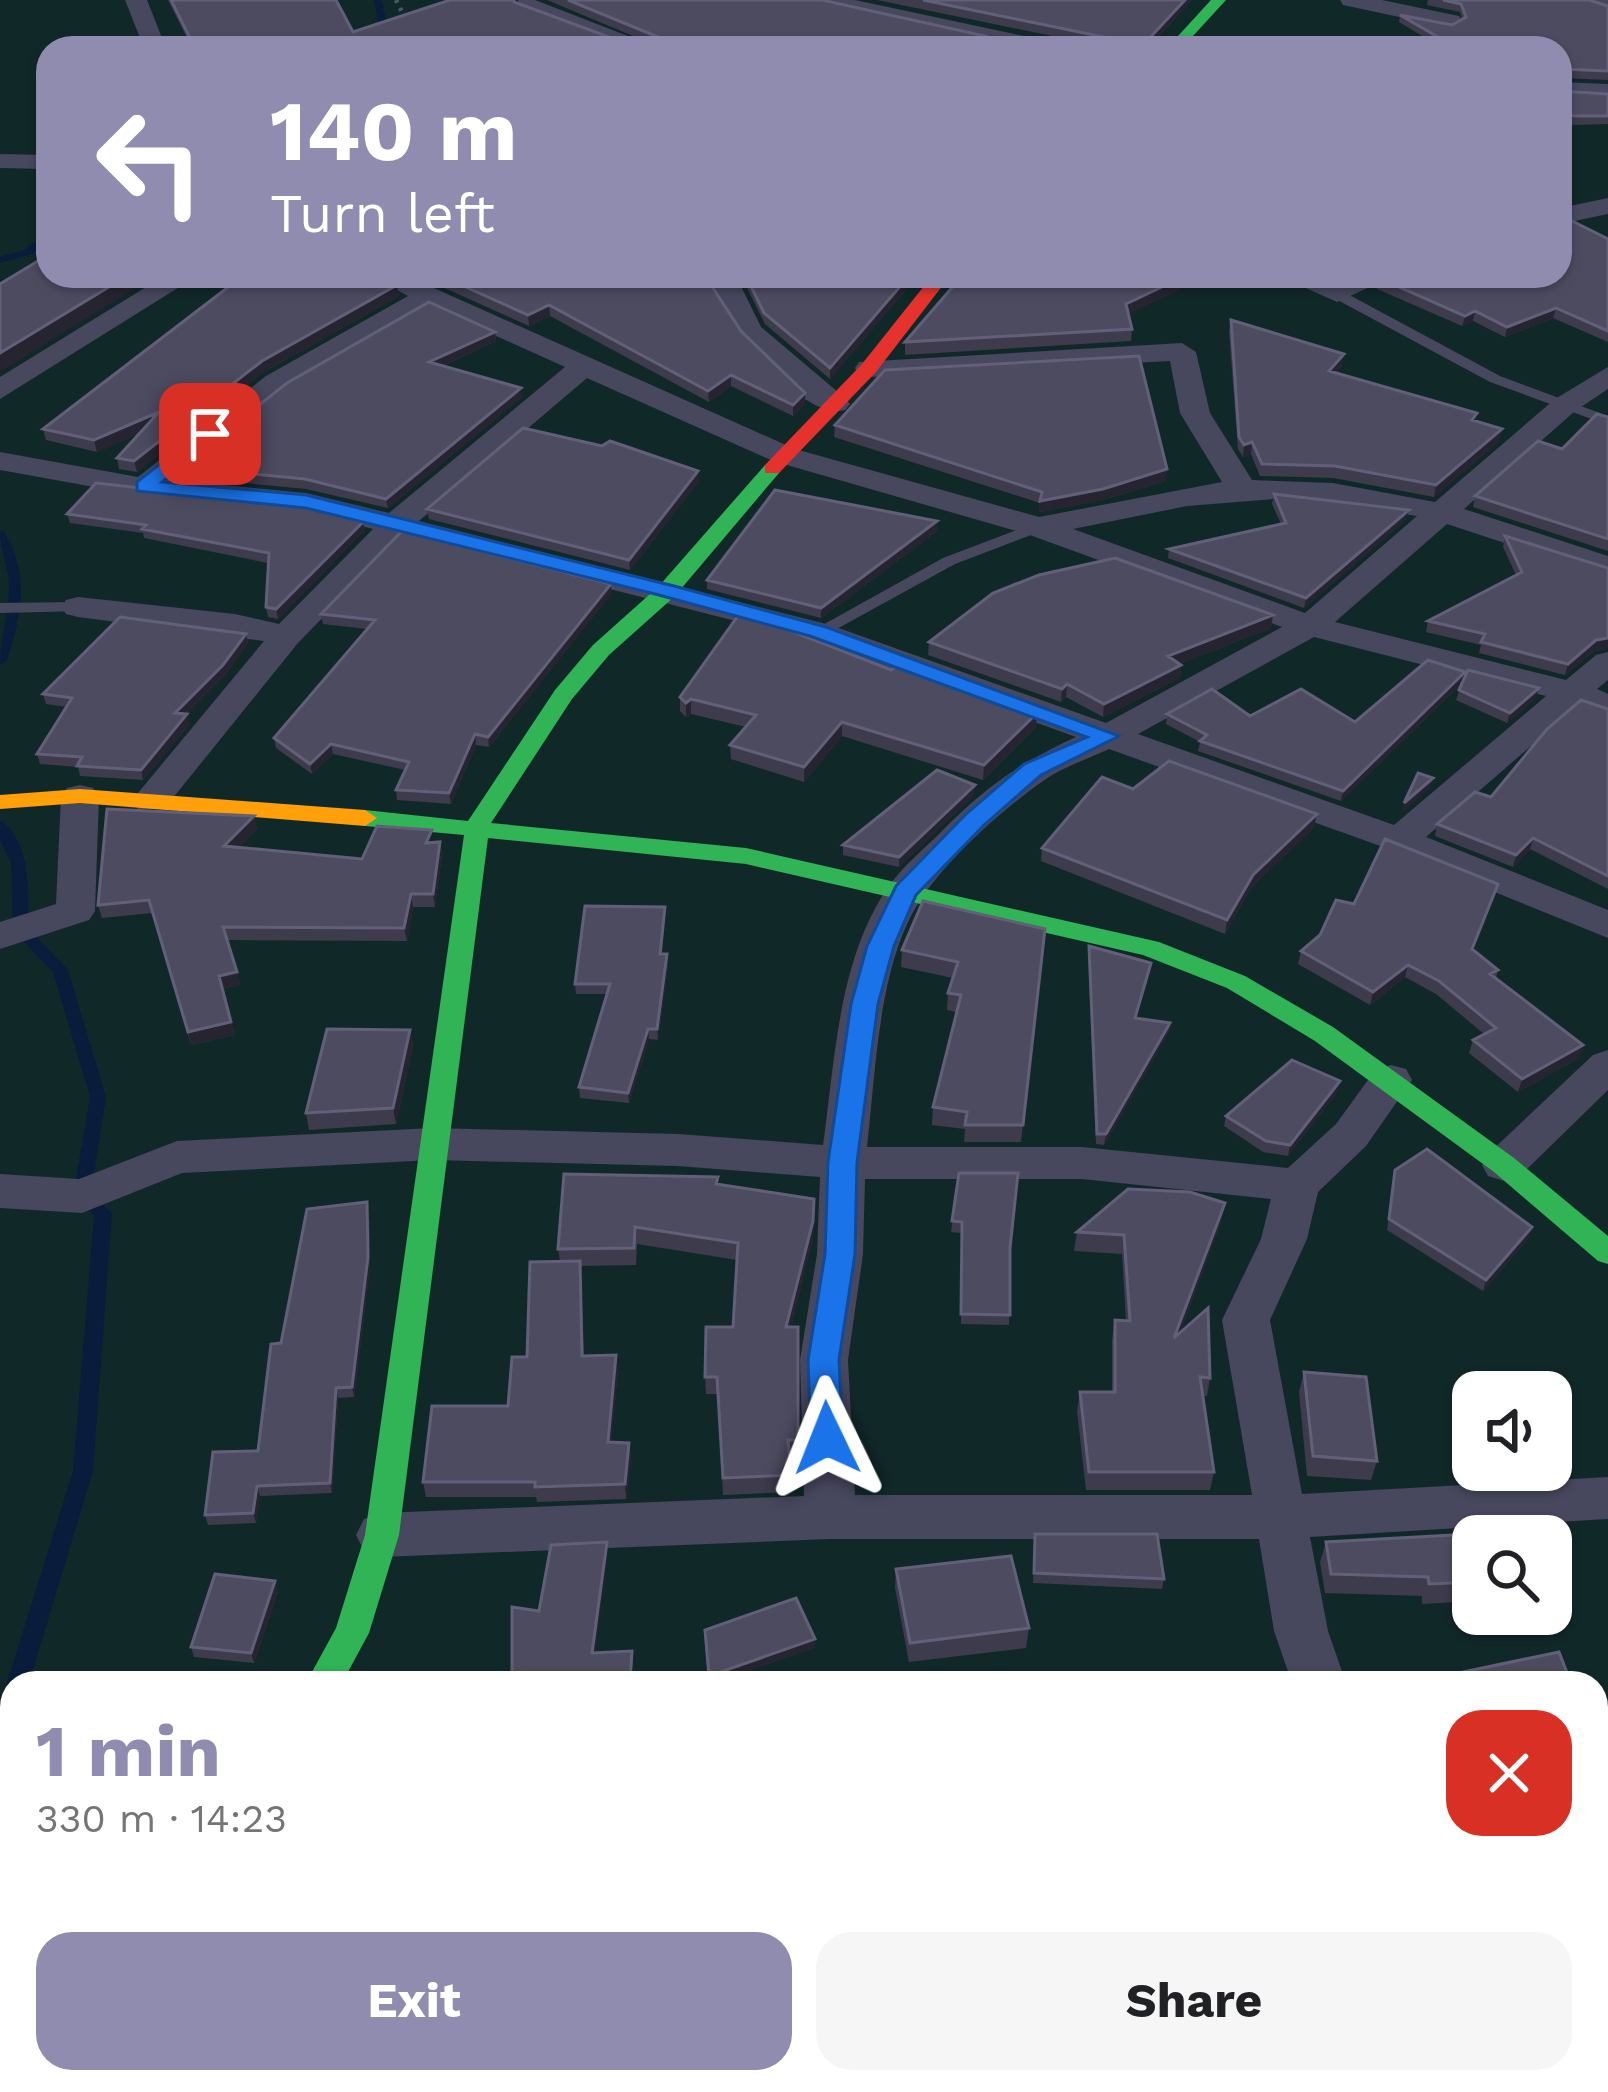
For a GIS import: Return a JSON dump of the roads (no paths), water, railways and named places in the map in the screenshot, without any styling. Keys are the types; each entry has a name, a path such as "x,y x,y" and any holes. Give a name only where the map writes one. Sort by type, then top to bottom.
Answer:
{"street":[{"path":"136,0 150,36"},
{"path":"825,0 992,36"},
{"path":"1185,36 1219,0"},
{"path":"1351,0 1451,21"},
{"path":"1597,0 1608,3"},
{"path":"526,4 615,36"},
{"path":"1572,90 1608,91"},
{"path":"0,161 36,162"},
{"path":"1572,213 1608,206"},
{"path":"1572,219 1608,236"},
{"path":"0,390 164,288"},
{"path":"411,288 784,455 1038,526 1310,626 1591,699"},
{"path":"724,288 759,346 835,404"},
{"path":"330,1671 352,1633 382,1535 477,826 563,695 601,650 667,591 784,455 869,368 932,288"},
{"path":"1322,288 1336,294 1351,288"},
{"path":"144,487 276,382 428,296"},
{"path":"869,368 1182,352 1195,413 1242,490"},
{"path":"151,801 286,636 398,523 586,364"},
{"path":"830,1517 824,1360 840,1254 842,1162 864,1004 880,946 905,892 975,819 1033,770 1108,736 1310,626 1565,405 1608,376"},
{"path":"0,461 144,487 306,502 818,632 1399,840 1608,925"},
{"path":"1038,526 1174,498 1242,490 1314,490 1444,513 1608,567"},
{"path":"78,607 235,624 286,636"},
{"path":"1399,840 1591,699 1608,662"},
{"path":"0,936 75,911 80,796"},
{"path":"14,801 80,796 151,801 477,826 746,856 1150,947 1236,982 1391,1080 1504,1165 1608,1253"},
{"path":"1504,1165 1608,1066"},
{"path":"1315,1671 1301,1630 1246,1320 1284,1239 1297,1185 1351,1135 1391,1080"},
{"path":"0,1191 82,1196 177,1157 434,1144 678,1150 842,1162 1082,1163 1297,1185"},
{"path":"382,1535 830,1517 1280,1517 1608,1498"}],"lane":[{"path":"1336,294 1495,379 1608,421"},
{"path":"818,632 949,561 1038,526"},
{"path":"0,608 78,607"}],"waterway":[{"path":"378,0 387,36"},
{"path":"0,260 36,245"},
{"path":"0,535 16,581 14,613 0,661"},
{"path":"0,825 19,863 21,930 60,970 98,1097 82,1196 103,1213 83,1471 22,1671"}]}
